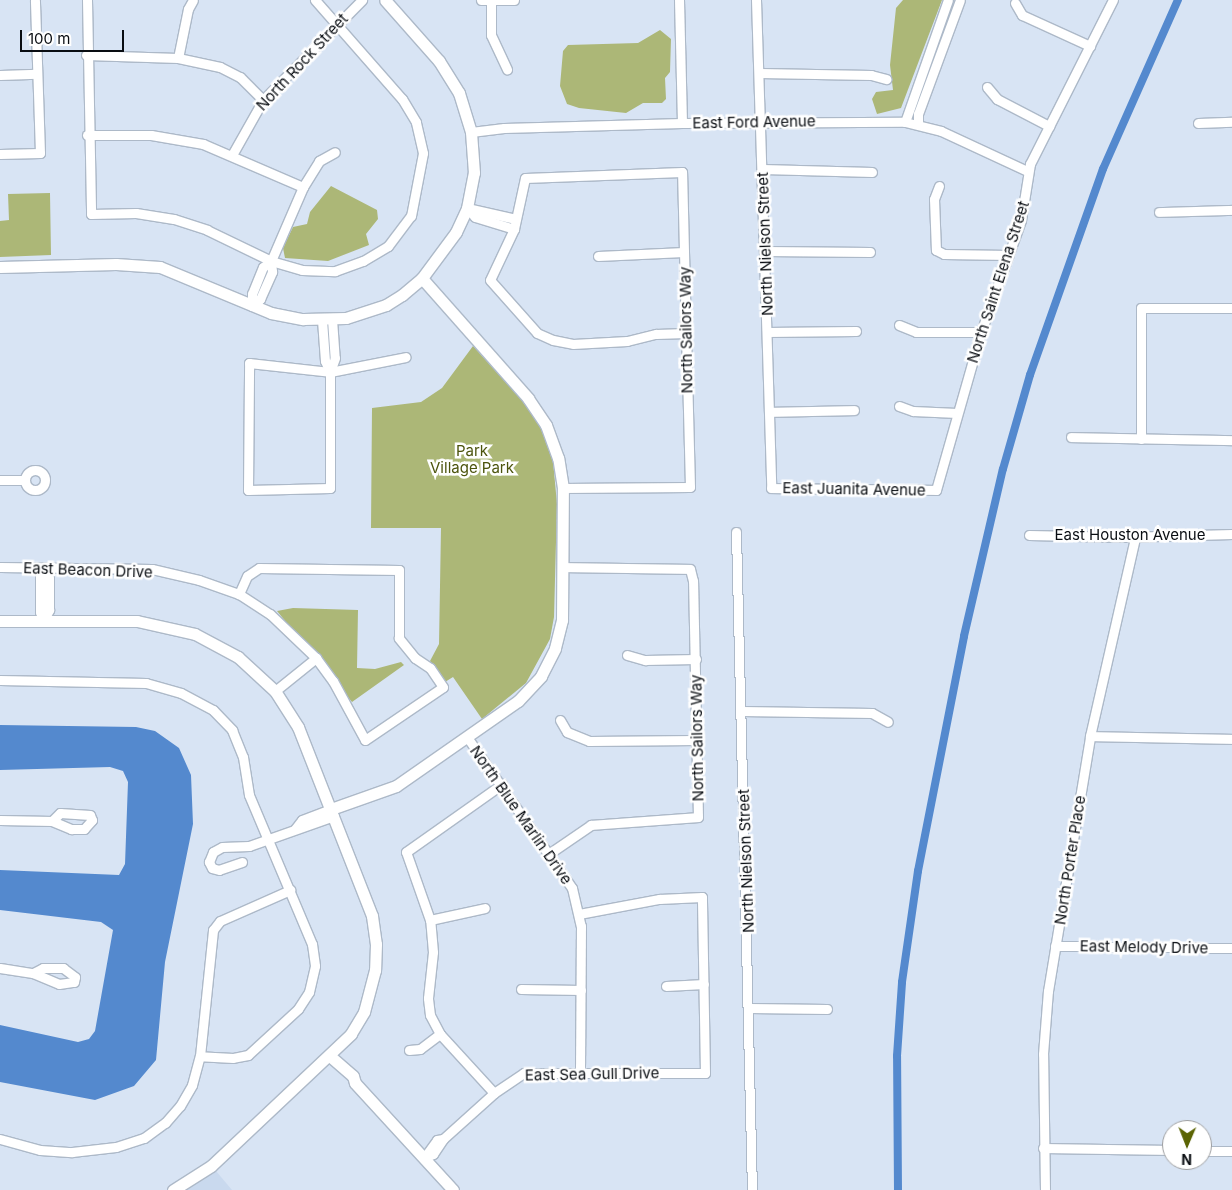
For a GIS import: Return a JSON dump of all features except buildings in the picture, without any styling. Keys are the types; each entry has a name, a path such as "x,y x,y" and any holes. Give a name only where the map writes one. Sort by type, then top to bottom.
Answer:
{"street":[{"path":"0,154 40,153 35,0"},
{"path":"87,0 87,136 91,214 136,213 191,223 271,261 302,270 335,271 363,261 388,246 411,216 419,187 423,153 416,122 402,99 315,0"},
{"path":"178,58 188,9 193,0"},
{"name":"North Rock Street","path":"232,155 262,100 362,0"},
{"path":"0,267 151,265 181,273 252,306 289,318 327,320 365,313 386,305 422,278 443,253 467,208 474,173 471,132 459,93 439,61 385,0"},
{"path":"507,70 491,35 486,0 514,0"},
{"path":"679,0 682,123"},
{"name":"North Nielson Street","path":"756,0 763,169 771,488"},
{"path":"905,122 948,0"},
{"path":"918,123 918,114 960,0"},
{"name":"North Saint Elena Street","path":"936,490 981,332 1020,220 1027,172 1113,0"},
{"path":"1015,3 1022,14 1090,46"},
{"path":"86,55 178,58 220,67 240,77 262,100"},
{"path":"760,73 872,75 886,79"},
{"path":"0,75 37,74"},
{"path":"987,87 997,99 1049,126"},
{"name":"East Ford Avenue","path":"471,132 504,128 682,123 905,122 918,123 1027,172"},
{"path":"1198,123 1232,122"},
{"path":"87,136 160,136 203,144 232,155 303,188"},
{"path":"252,306 252,294 263,267 271,261 303,188 319,161 335,152"},
{"path":"763,169 872,172"},
{"name":"North Sailors Way","path":"516,219 525,178 682,172 690,488 563,488"},
{"path":"939,186 934,199 936,250 944,254 1009,255"},
{"path":"467,208 516,219 514,229 490,280 537,333 553,340 573,344 627,341 656,334 686,333"},
{"path":"467,208 475,217 514,229"},
{"path":"1159,212 1232,210"},
{"path":"765,251 870,252"},
{"path":"598,256 684,252"},
{"path":"242,862 219,870 212,868 209,862 213,852 222,847 240,848 267,841 295,829 302,820 332,813 356,798 367,798 405,781 518,701 541,676 555,648 562,620 563,488 555,450 538,412 422,278"},
{"path":"1141,438 1141,308 1232,308"},
{"path":"327,320 325,361 330,372 330,488 248,490 249,363 330,372 406,357"},
{"path":"899,325 916,332 981,332"},
{"path":"767,332 856,331"},
{"path":"899,406 913,411 957,413"},
{"path":"769,412 854,410"},
{"path":"1071,437 1232,440"},
{"path":"0,480 24,480"},
{"name":"East Juanita Avenue","path":"771,488 936,490"},
{"name":"North Nielson Street","path":"736,532 750,1008 752,1190"},
{"name":"East Houston Avenue","path":"1029,535 1124,537 1136,534 1232,534"},
{"name":"North Porter Place","path":"1045,1190 1043,1054 1048,991 1090,736 1136,534"},
{"name":"North Sailors Way","path":"550,853 591,825 698,817 696,659 693,581 690,569 563,567"},
{"name":"East Beacon Drive","path":"0,568 152,570 199,580 239,594 270,614 316,658 333,681 364,740 443,686 430,668 415,658 399,638 399,570 259,568 248,576 239,594"},
{"path":"44,568 49,578 49,610 44,621"},
{"path":"0,620 137,622 195,634 238,657 275,691 298,727 368,904 376,944 375,970 364,1012 352,1034 331,1057 211,1166 173,1190"},
{"path":"627,655 645,660 696,659"},
{"path":"275,691 316,658"},
{"path":"0,680 146,683 181,693 213,710 232,730 240,748 250,795 267,841 312,944 315,966 309,992 298,1009 248,1054 233,1058 200,1056"},
{"path":"742,711 872,713 888,722"},
{"path":"560,720 567,732 589,741 696,740"},
{"path":"1090,736 1232,739"},
{"name":"North Blue Marlin Drive","path":"468,737 550,853 572,888 579,914 581,990 580,1073"},
{"path":"494,1093 440,1034 430,1015 428,998 432,966 430,920 406,852 502,784"},
{"path":"0,820 52,821"},
{"path":"0,1140 40,1150 72,1152 116,1147 144,1138 180,1106 192,1085 200,1056 213,930 220,921 290,890"},
{"path":"579,914 659,899 702,897 704,984 666,986"},
{"path":"430,920 485,908"},
{"name":"East Melody Drive","path":"1056,946 1232,948"},
{"path":"0,968 33,973"},
{"name":"East Sea Gull Drive","path":"424,1158 437,1140 443,1140 494,1093 524,1073 705,1073 704,984"},
{"path":"520,989 581,990"},
{"path":"750,1008 827,1009"},
{"path":"409,1050 420,1049 440,1034"},
{"path":"331,1057 353,1076 355,1083 454,1190"},
{"path":"1043,1148 1162,1150"},
{"path":"1212,1151 1232,1151"}],"shaded area":[{"path":"216,1171 232,1190 187,1190 193,1186"}],"green space":[{"path":"903,0 942,0 901,108 877,114 872,99 876,92 893,90 890,65 896,8"},
{"path":"660,30 671,39 670,72 665,78 666,99 662,103 643,103 626,113 579,108 567,104 560,86 563,51 568,45 638,43"},
{"path":"331,186 377,210 378,219 366,234 369,245 328,261 285,258 283,248 293,227 307,224 310,212"},
{"path":"50,193 51,255 0,257 0,221 9,220 8,194"},
{"name":"Park Village Park","path":"473,346 529,408 542,431 553,461 557,504 554,617 550,639 526,683 482,719 453,677 445,682 430,661 439,644 441,528 371,528 372,408 421,402 442,388"},
{"path":"293,608 358,610 357,668 375,669 401,662 404,665 352,702 277,611"}],"water":[{"path":"0,725 136,727 155,731 179,748 191,775 193,824 165,962 156,1060 134,1086 95,1100 0,1082 0,1025 78,1042 89,1039 95,1031 113,930 101,922 0,910 0,870 119,875 125,864 128,782 123,771 110,767 0,770"}],"waterway":[{"path":"898,1190 897,1056 902,982 918,871 964,636 1003,469 1030,375 1103,169 1178,0"}]}
